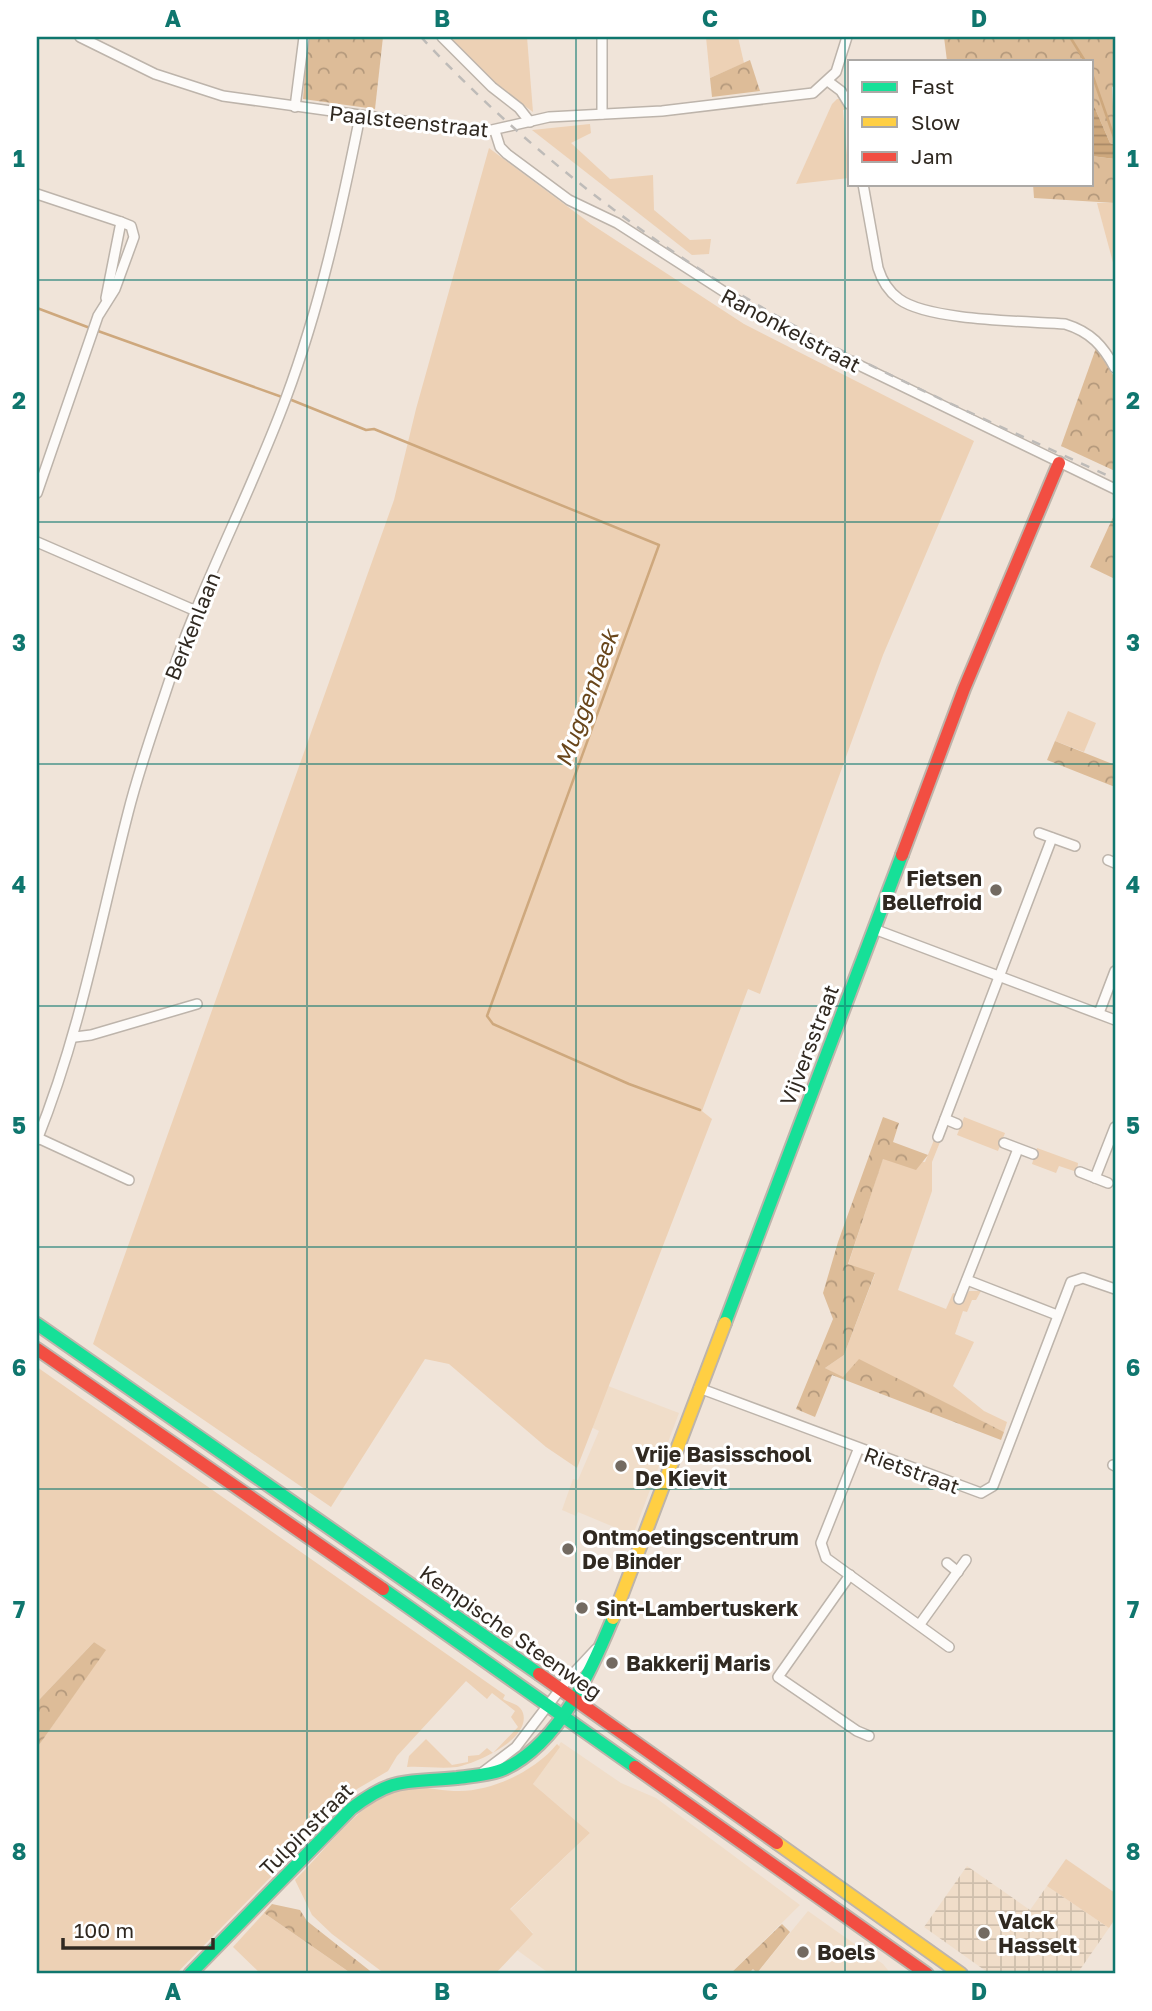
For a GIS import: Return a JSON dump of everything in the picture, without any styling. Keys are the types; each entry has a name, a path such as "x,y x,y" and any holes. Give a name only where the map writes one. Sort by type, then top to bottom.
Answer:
{"main road":[{"name":"Vijversstraat","path":"561,1714 586,1678 602,1642 964,689 1059,463"},
{"name":"Kempische Steenweg","path":"37,1324 956,1971"},
{"name":"Kempische Steenweg","path":"37,1349 549,1705 927,1974"},
{"name":"Tulpinstraat","path":"190,1974 345,1815 372,1791 402,1778 457,1778 504,1769 525,1754 561,1714"}],"street":[{"name":"Paalsteenstraat","path":"80,37 155,74 203,91 360,116 495,131 549,117 797,96 813,93 829,82"},
{"path":"295,107 304,37"},
{"path":"442,37 492,87 519,108 530,122"},
{"path":"602,114 603,37"},
{"path":"847,37 843,59 829,82 841,91 848,102"},
{"name":"Berkenlaan","path":"37,1139 75,1037 128,811 166,691 196,611 247,499 287,395 338,225 360,116"},
{"name":"Ranonkelstraat","path":"495,131 500,147 507,154 569,200 617,223 742,305 893,384 1115,489"},
{"path":"863,186 878,268 883,281 900,301 932,312 1065,324 1079,329 1097,341 1115,369"},
{"path":"37,194 131,226 134,237 115,289 106,300"},
{"path":"37,493 106,300 121,222"},
{"path":"37,542 196,611"},
{"path":"1039,833 1075,846"},
{"path":"938,1137 1052,838"},
{"path":"874,929 1115,1020"},
{"path":"1099,1013 1115,971"},
{"path":"75,1037 91,1035 197,1004"},
{"path":"944,1119 957,1124"},
{"path":"1095,1178 1115,1127"},
{"path":"37,1139 129,1180"},
{"path":"1003,1143 1033,1154"},
{"path":"959,1299 1018,1149"},
{"path":"1080,1172 1108,1183"},
{"name":"Rietstraat","path":"699,1388 858,1450 974,1493 981,1493 993,1486 1071,1282 1083,1278 1115,1289"},
{"path":"967,1280 1057,1315"},
{"path":"858,1450 821,1544 826,1558 949,1647"},
{"path":"920,1624 966,1560"},
{"path":"947,1563 958,1572"},
{"path":"850,1575 778,1677 857,1731 869,1736"},
{"name":"Vijversstraat","path":"559,1690 602,1642"},
{"path":"481,1774 516,1747 559,1690"},
{"path":"932,1974 956,1971"}],"shaded area":[{"path":"448,37 527,37 533,112 496,85"},
{"path":"706,37 738,37 744,63 710,78"},
{"path":"837,99 842,99 848,109 843,110 848,178 796,184 832,104"},
{"path":"1092,101 1110,143 1115,145 1115,159 1092,156"},
{"path":"590,124 591,133 571,143 610,179 653,175 654,210 690,240 711,239 709,254 692,255 532,130"},
{"path":"489,148 591,224 744,324 974,441 883,655 760,994 748,989 702,1111 712,1119 577,1468 546,1447 449,1364 425,1359 331,1507 93,1344 394,500 416,409"},
{"path":"1097,203 1115,203 1115,270"},
{"path":"1068,711 1096,723 1084,752 1055,741"},
{"path":"964,1117 1005,1133 998,1151 957,1135"},
{"path":"934,1140 940,1142 932,1162 932,1191 898,1290 946,1309 953,1293 956,1294 953,1301 961,1305 969,1291 981,1291 976,1300 972,1300 967,1312 963,1311 955,1334 974,1342 953,1386 984,1411 1007,1422 1004,1432 859,1360 843,1378 825,1368 844,1355 875,1274 848,1265 883,1158 925,1162"},
{"path":"1037,1148 1078,1163 1077,1172 1059,1166 1056,1173 1032,1164"},
{"path":"37,1367 505,1695 503,1699 517,1705 523,1713 519,1732 494,1752 518,1727 511,1717 515,1711 492,1693 487,1699 466,1681 397,1756 388,1771 357,1789 176,1974 37,1974 37,1748 105,1650 94,1642 37,1702"},
{"name":"Vrije Basisschool De Kievit","path":"608,1386 679,1413 633,1535 578,1512 576,1516 562,1510 573,1479 578,1480 599,1431 591,1427"},
{"path":"426,1739 452,1765 468,1762 468,1756 479,1755 487,1748 493,1753 457,1767 407,1767 409,1756"},
{"path":"561,1742 621,1783 656,1798 800,1905 730,1974 550,1974 517,1950 533,1933 510,1910 590,1833 533,1784"},
{"path":"557,1744 560,1747 533,1784 590,1833 510,1909 533,1934 495,1974 385,1974 332,1934 312,1915 295,1880 368,1805 403,1788 459,1791 500,1783 538,1762"},
{"path":"1066,1859 1115,1893 1115,1919 1109,1928 1047,1886"},
{"path":"967,1866 1030,1910 1047,1886 1109,1928 1077,1974 990,1974 924,1927"},
{"path":"808,1911 883,1964 891,1974 748,1974 753,1969 758,1972"},
{"path":"264,1913 352,1974 261,1974 233,1947"}],"green space":[{"path":"308,37 383,37 375,109 303,99"},
{"path":"944,37 1115,37 1115,86 1112,87 1115,145 1110,143 1092,101 1092,60 947,60"},
{"path":"750,60 760,91 712,97 710,78"},
{"path":"1092,156 1115,159 1115,203 1034,198 1033,186 1092,186"},
{"path":"1096,348 1115,378 1115,471 1061,446"},
{"path":"1115,513 1115,579 1090,567"},
{"path":"1055,741 1115,765 1115,787 1047,760"},
{"path":"883,1117 899,1123 893,1142 928,1155 916,1170 883,1159 848,1264 875,1273 844,1355 825,1368 843,1377 859,1359 1004,1432 1001,1440 832,1375 815,1417 796,1409 833,1319 823,1293 838,1242"},
{"path":"94,1642 106,1650 37,1748 37,1702"},
{"path":"272,1904 300,1910 307,1921 374,1974 352,1974 264,1913"},
{"path":"782,1924 790,1932 757,1973 753,1969 748,1974 730,1974"}],"waterway":[{"path":"1070,37 1084,60"},
{"path":"1092,74 1115,140"},
{"name":"Muggenbeek","path":"37,308 90,328"},
{"name":"Muggenbeek","path":"98,331 282,397"},
{"name":"Muggenbeek","path":"289,399 366,430 374,429 659,545 487,1016 493,1024 629,1084 700,1110"}],"railway":[{"path":"421,37 461,79 547,157 639,228 687,261 786,321 867,363 1115,479"}],"traffic: fast":[{"path":"725,1323 902,855"},
{"path":"37,1324 539,1674"},
{"path":"383,1589 635,1767"},
{"path":"190,1974 351,1809 366,1798 401,1783 493,1773 524,1757 542,1742 584,1682 613,1618"}],"traffic: slow":[{"path":"613,1618 725,1323"},
{"path":"777,1843 961,1974"}],"traffic: jam":[{"path":"902,855 964,689 1059,463"},
{"path":"37,1349 383,1589"},
{"path":"539,1674 777,1843"},
{"path":"635,1767 927,1974"}],"place":[{"name":"Fietsen Bellefroid","path":"996,890"},
{"name":"Vrije Basisschool De Kievit","path":"621,1466"},
{"name":"Ontmoetingscentrum De Binder","path":"568,1549"},
{"name":"Sint-Lambertuskerk","path":"582,1608"},
{"name":"Bakkerij Maris","path":"612,1663"},
{"name":"Valck Hasselt","path":"984,1933"},
{"name":"Boels","path":"803,1952"}]}
